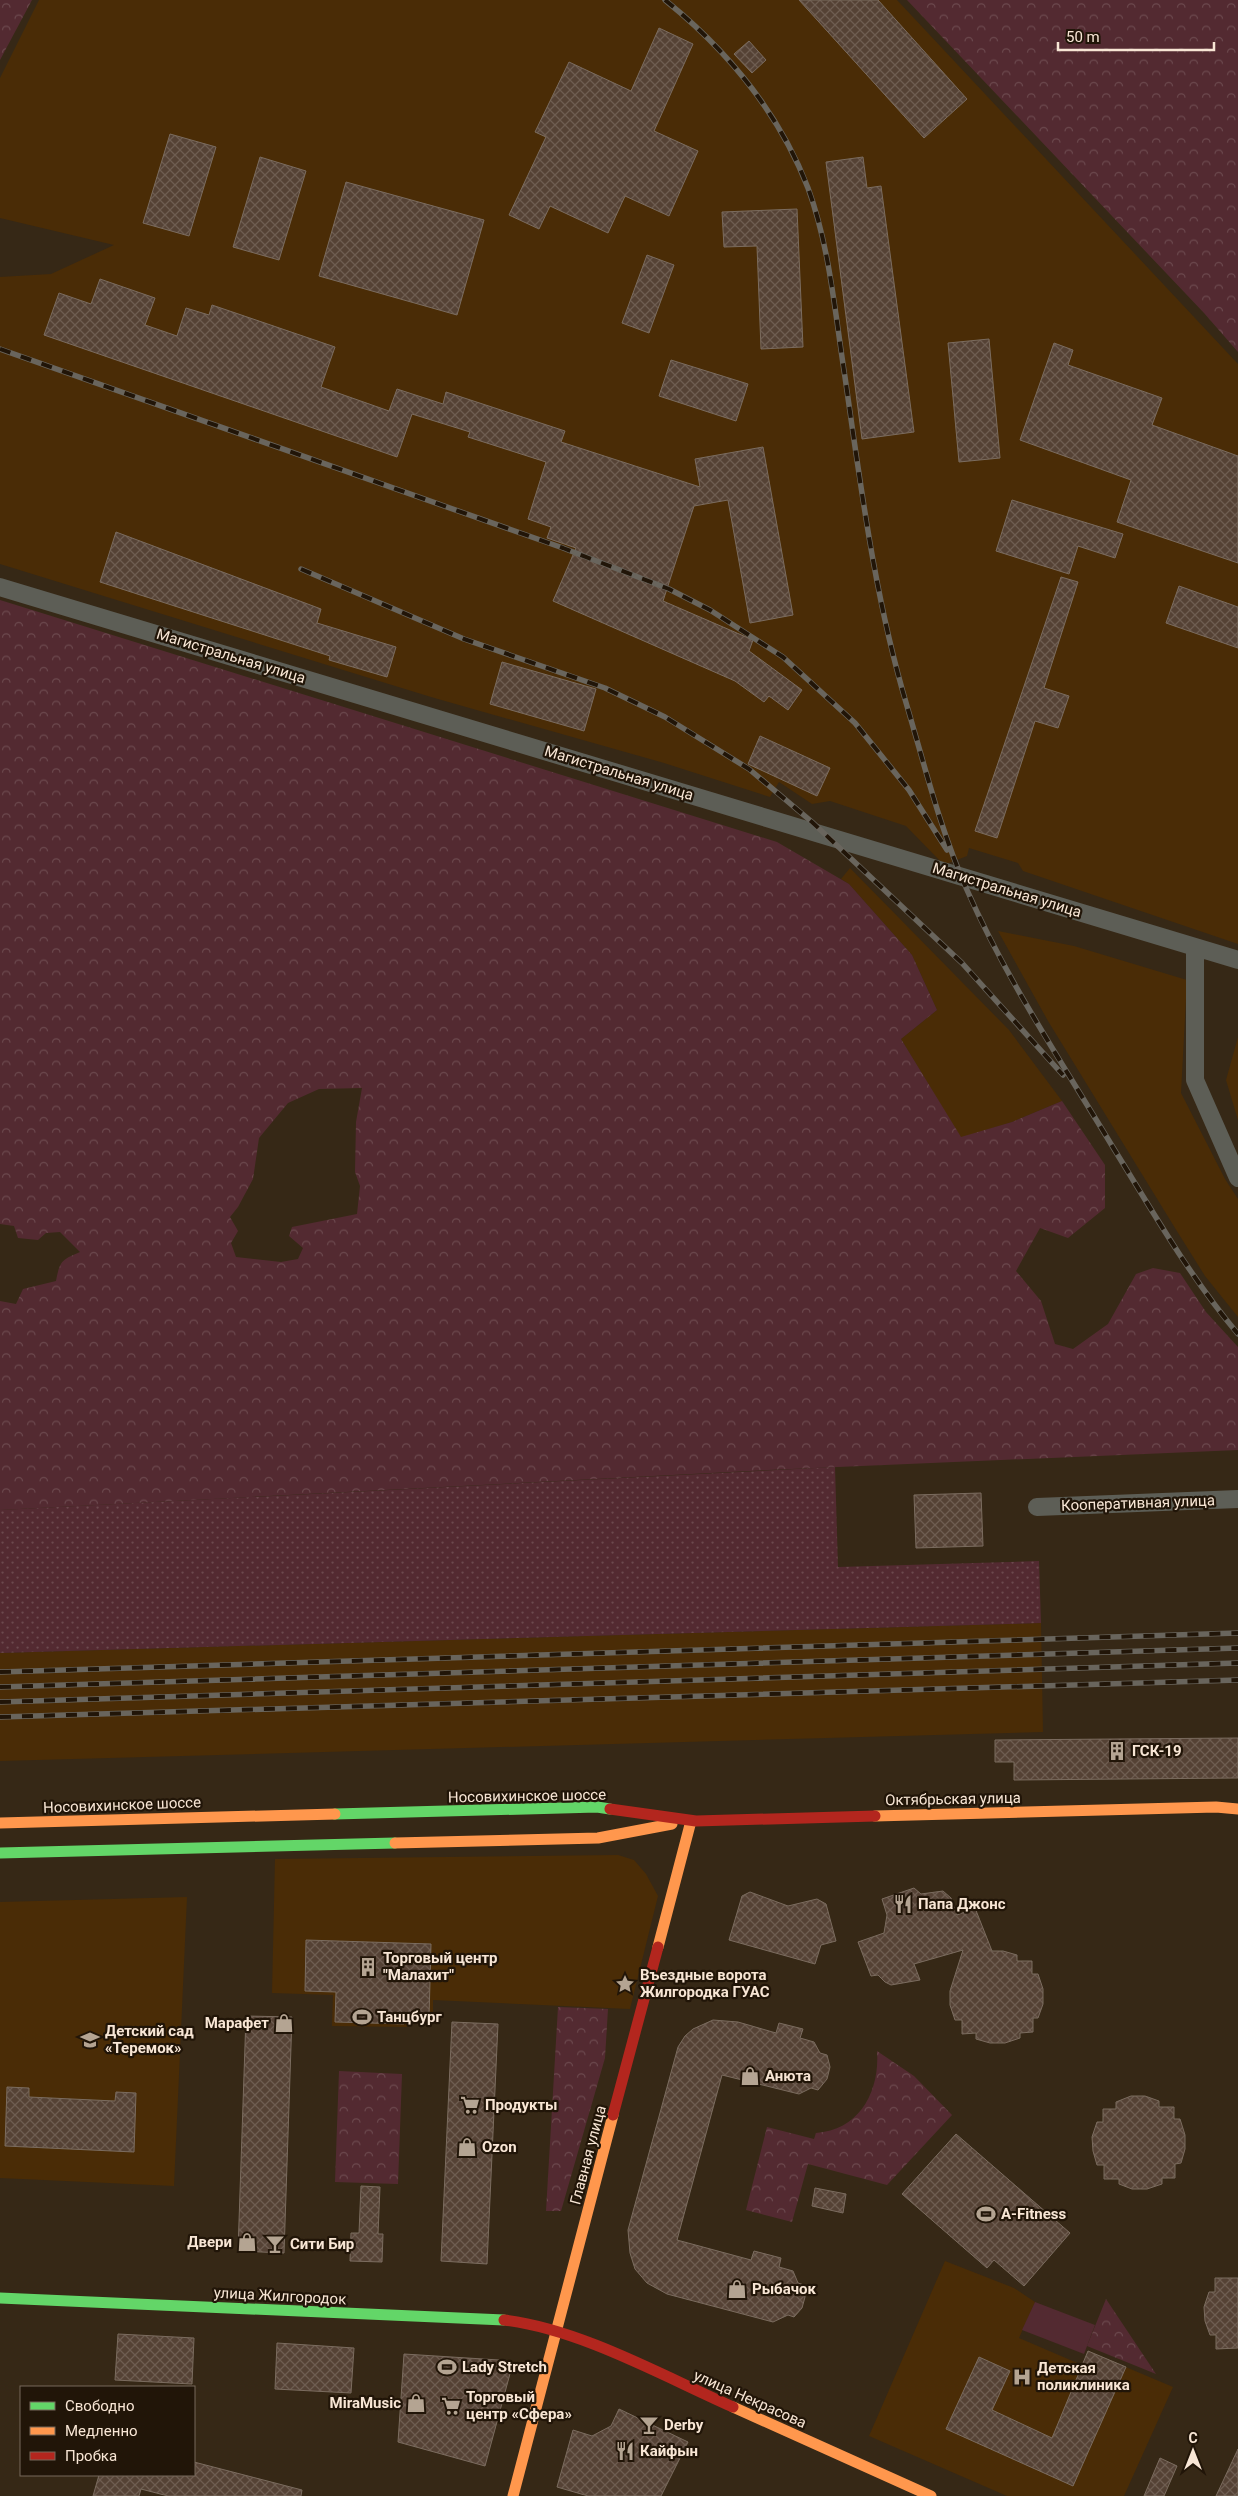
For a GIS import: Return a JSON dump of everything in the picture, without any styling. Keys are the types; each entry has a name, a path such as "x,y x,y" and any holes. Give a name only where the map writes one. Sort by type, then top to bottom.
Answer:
{"main road":[{"name":"Октябрьская улица","path":"1216,1807 1238,1803"},
{"name":"Носовихинское шоссе","path":"0,1823 597,1807 690,1821"},
{"name":"Октябрьская улица","path":"690,1821 1216,1807 1238,1809"},
{"path":"0,1853 598,1838 690,1821"},
{"name":"Главная улица","path":"514,2496 690,1821"},
{"name":"улица Жилгородок","path":"0,2298 496,2320 529,2323 558,2331"},
{"name":"улица Некрасова","path":"558,2331 925,2495"}],"street":[{"name":"Магистральная улица","path":"0,587 1238,960"},
{"path":"1195,946 1195,1080 1238,1178"},
{"name":"Кооперативная улица","path":"1037,1506 1238,1499"}],"shaded area":[{"path":"39,0 897,0 1238,364 1238,944 1023,871 1018,863 969,848 967,856 944,865 906,826 830,801 812,804 779,782 770,797 664,763 431,697 0,564 0,277 51,274 114,245 0,218 0,78"},
{"path":"850,868 1009,1030 1062,1101 1012,1122 961,1138 901,1039 937,1010 912,955 849,884 841,879"},
{"path":"998,931 1074,946 1187,980 1181,1093 1225,1179 1238,1199 1238,1317 1205,1276 1175,1228 1048,1021"},
{"path":"1238,1037 1238,1120 1226,1080"},
{"path":"1041,1623 1043,1732 0,1761 0,1653"},
{"path":"618,1855 634,1860 646,1874 658,1896 630,2009 433,2000 433,2021 407,2021 407,2027 332,2026 333,1995 272,1993 275,1859"},
{"name":"Детский сад «Теремок»","path":"187,1897 174,2186 0,2178 0,1902"},
{"name":"Детская поликлиника","path":"945,2261 1014,2288 1035,2302 1019,2338 1082,2365 1088,2351 1173,2387 1124,2496 1007,2496 869,2436"}],"green space":[{"path":"0,0 32,0 0,60"},
{"path":"907,0 1238,0 1238,352 1204,313"},
{"path":"0,600 777,842 849,884 912,955 937,1010 901,1039 961,1137 1012,1122 1062,1101 1105,1165 1105,1208 1068,1238 1040,1228 1016,1271 1041,1301 1055,1344 1073,1349 1108,1324 1136,1274 1153,1268 1180,1273 1206,1312 1238,1347 1238,1450 768,1470 0,1510 0,1301 16,1304 23,1289 56,1281 63,1262 80,1252 60,1232 46,1233 38,1240 18,1238 14,1226 0,1224","holes":["362,1088 356,1122 355,1172 360,1186 357,1214 292,1227 289,1236 303,1248 298,1259 281,1262 236,1257 231,1243 238,1231 230,1217 238,1207 253,1179 259,1138 288,1103 319,1089"]},
{"path":"835,1467 838,1567 1039,1561 1041,1623 0,1653 0,1510"},
{"path":"558,2007 608,2009 605,2058 561,2211 546,2211"},
{"path":"877,2051 914,2076 952,2115 887,2185 808,2164 792,2222 746,2210 767,2127 814,2139 816,2133 845,2125 864,2106 871,2094 877,2066"},
{"path":"339,2071 402,2074 398,2184 335,2182"},
{"path":"1106,2299 1156,2374 1087,2346"},
{"path":"1035,2302 1095,2325 1084,2354 1022,2330"}],"building":[{"path":"799,0 878,0 967,99 924,138"},
{"path":"659,28 693,44 654,131 698,151 669,216 625,196 608,233 550,206 539,229 509,215 546,137 535,132 569,62 631,91"},
{"path":"749,41 766,60 752,73 734,54"},
{"path":"170,134 216,147 189,236 143,223"},
{"path":"260,157 306,171 279,260 233,247"},
{"path":"863,157 867,188 881,186 914,432 862,439 826,162"},
{"path":"346,182 484,220 457,315 319,276"},
{"path":"797,209 803,347 761,349 757,246 724,247 722,212"},
{"path":"647,255 674,265 649,333 622,323"},
{"path":"100,279 155,298 145,325 177,336 186,308 209,315 212,305 335,347 321,387 389,411 397,389 443,404 446,392 565,431 561,442 700,487 695,459 763,447 793,615 750,623 728,500 694,506 663,601 753,640 749,651 802,690 788,710 769,696 764,702 735,681 553,601 576,548 547,538 551,527 528,519 546,462 468,437 470,432 412,414 397,457 44,335 59,293 91,304"},
{"path":"989,339 1000,458 959,462 948,343"},
{"path":"1054,343 1073,350 1068,365 1162,398 1152,425 1238,456 1238,563 1117,522 1131,480 1020,440"},
{"path":"671,360 748,384 736,421 659,396"},
{"path":"1012,500 1123,534 1115,558 1078,546 1069,574 996,551"},
{"path":"116,532 321,609 317,623 396,647 387,677 329,660 330,656 100,582"},
{"path":"1061,577 1078,582 1044,688 1069,696 1058,728 1035,721 997,838 975,831"},
{"path":"1179,586 1238,607 1238,648 1166,623"},
{"path":"502,662 596,689 584,731 490,704"},
{"path":"760,736 830,768 817,796 748,764"},
{"path":"981,1493 983,1546 916,1548 914,1495"},
{"name":"ГСК-19","path":"1238,1738 1238,1778 1014,1780 1014,1762 995,1762 995,1740"},
{"path":"914,1888 921,1894 943,1891 951,1898 957,1915 975,1908 992,1951 1003,1951 1017,1955 1017,1961 1032,1961 1032,1974 1038,1974 1043,1989 1043,2004 1038,2018 1033,2018 1033,2032 1020,2033 1020,2038 1005,2043 990,2043 976,2039 976,2033 962,2034 962,2020 955,2020 950,2005 950,1991 963,1950 914,1964 920,1980 891,1985 878,1975 871,1976 858,1942 884,1933 887,1915 882,1899"},
{"path":"750,1892 788,1906 817,1899 826,1904 836,1941 821,1945 815,1964 729,1940 742,1896"},
{"name":"Торговый центр \"Малахит\"","path":"306,1940 431,1944 429,2018 404,2018 404,2024 335,2022 336,1992 305,1991"},
{"path":"246,2016 292,2017 284,2253 238,2251"},
{"path":"713,2020 738,2022 776,2033 779,2023 803,2029 800,2038 814,2042 820,2053 827,2055 830,2067 827,2079 818,2090 811,2088 799,2094 722,2075 677,2240 751,2260 754,2251 781,2258 779,2267 793,2271 798,2283 804,2285 805,2297 802,2308 794,2317 788,2315 773,2322 667,2294 647,2283 635,2269 630,2253 628,2230 678,2047 685,2036 693,2029"},
{"path":"452,2022 498,2024 487,2264 441,2261"},
{"path":"7,2087 29,2088 29,2097 115,2101 116,2092 136,2093 134,2152 5,2146"},
{"path":"1131,2096 1145,2096 1159,2101 1159,2107 1174,2107 1174,2119 1180,2119 1185,2135 1185,2149 1181,2163 1175,2164 1175,2178 1162,2178 1162,2184 1147,2189 1132,2189 1119,2184 1119,2179 1104,2179 1104,2165 1097,2165 1093,2151 1092,2137 1097,2122 1103,2122 1103,2109 1116,2109 1116,2102"},
{"name":"A-Fitness","path":"956,2134 1070,2233 1024,2286 994,2260 987,2268 902,2194"},
{"path":"361,2186 380,2187 378,2234 383,2234 382,2262 350,2261 351,2233 359,2233"},
{"path":"815,2188 846,2194 843,2213 812,2206"},
{"path":"1215,2278 1238,2278 1238,2348 1216,2349 1216,2335 1210,2335 1205,2321 1204,2307 1209,2292 1215,2292"},
{"path":"118,2334 194,2338 192,2384 115,2380"},
{"path":"277,2343 354,2348 351,2393 275,2389"},
{"path":"1088,2351 1126,2367 1073,2486 946,2429 979,2357 1010,2371 992,2410 1052,2438"},
{"name":"Торговый центр «Сфера»","path":"404,2354 499,2360 511,2370 485,2466 398,2442"},
{"name":"Кайфын","path":"619,2409 688,2442 661,2496 588,2496 557,2487 573,2430 592,2436 611,2426"},
{"path":"1238,2449 1238,2496 1216,2496"},
{"path":"1160,2458 1177,2466 1164,2496 1144,2496"},
{"path":"195,2462 302,2490 301,2496 168,2496 141,2489 139,2496 93,2496 99,2476 195,2476"}],"railway":[{"path":"665,0 709,40 749,85 782,134 808,188 827,258 863,502 886,625 934,799 949,845 967,890 1000,957 1056,1054 1173,1244 1204,1290 1238,1334"},
{"path":"0,349 563,548 669,589 710,610 783,657 855,723 909,790 947,850"},
{"path":"301,569 464,639 605,688 665,717 749,769 812,822 962,963 1063,1075"},
{"path":"0,1672 1238,1633"},
{"path":"0,1687 1238,1648"},
{"path":"0,1702 1238,1663"},
{"path":"0,1717 1238,1680"}],"traffic: fast":[{"path":"335,1814 597,1807 610,1809"},
{"path":"0,1853 395,1843"},
{"path":"0,2298 504,2320"}],"traffic: slow":[{"path":"875,1816 1216,1807 1238,1809"},
{"path":"0,1823 335,1814"},
{"path":"658,1947 691,1821"},
{"path":"395,1843 598,1838 672,1824"},
{"path":"513,2496 613,2115"},
{"path":"733,2407 931,2496"}],"traffic: jam":[{"path":"610,1809 696,1821 875,1816"},
{"path":"613,2115 658,1947"},
{"path":"504,2320 533,2325 591,2343 733,2407"}],"place":[{"name":"ГСК-19","path":"1117,1751"},
{"name":"Папа Джонс","path":"903,1904"},
{"name":"Торговый центр \"Малахит\"","path":"368,1967"},
{"name":"Въездные ворота Жилгородка ГУАС","path":"625,1984"},
{"name":"Танцбург","path":"362,2017"},
{"name":"Марафет","path":"284,2023"},
{"name":"Детский сад «Теремок»","path":"90,2040"},
{"name":"Анюта","path":"750,2076"},
{"name":"Продукты","path":"470,2105"},
{"name":"Ozon","path":"467,2147"},
{"name":"A-Fitness","path":"986,2214"},
{"name":"Двери","path":"247,2242"},
{"name":"Сити Бир","path":"275,2244"},
{"name":"Рыбачок","path":"737,2289"},
{"name":"Lady Stretch","path":"447,2367"},
{"name":"Детская поликлиника","path":"1022,2377"},
{"name":"MiraMusic","path":"416,2403"},
{"name":"Торговый центр «Сфера»","path":"451,2406"},
{"name":"Derby","path":"649,2425"},
{"name":"Кайфын","path":"625,2451"}]}
